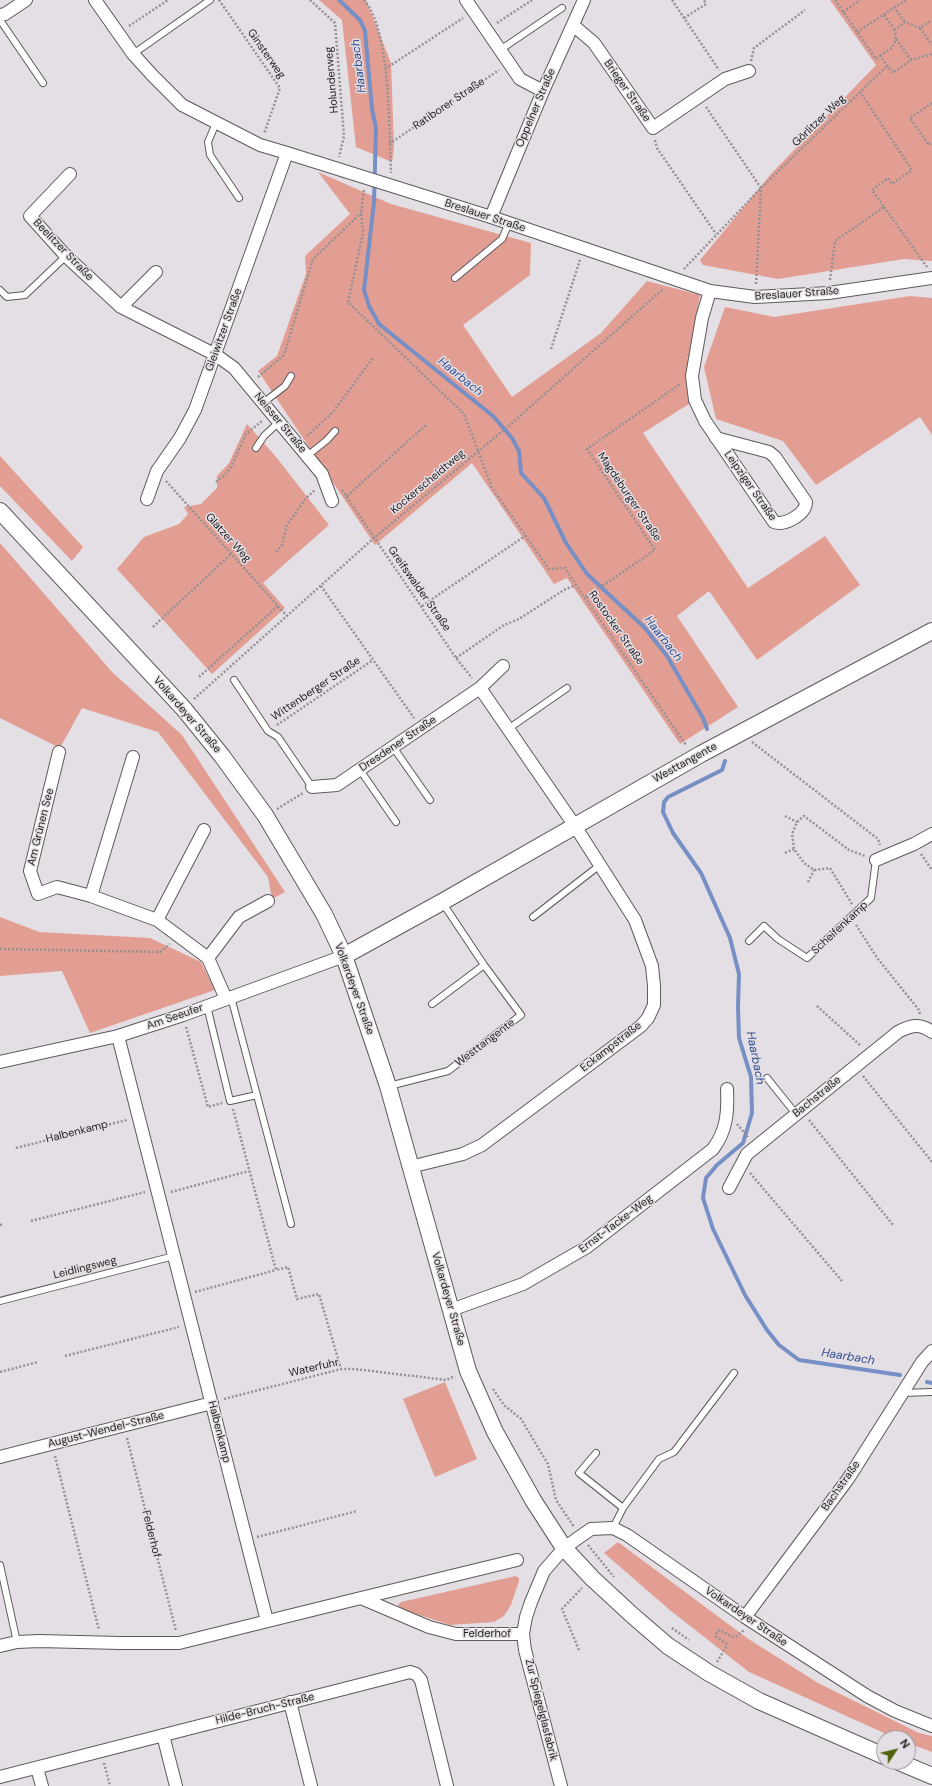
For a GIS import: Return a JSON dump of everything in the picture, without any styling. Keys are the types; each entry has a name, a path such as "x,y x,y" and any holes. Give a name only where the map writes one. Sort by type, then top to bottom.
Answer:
{"main road":[{"name":"Volkardeyer Straße","path":"0,511 184,709 222,756 265,815 324,914 344,956 388,1086 468,1371 495,1432 533,1500 564,1548 592,1578 668,1646 713,1667 759,1701 876,1752"},
{"name":"Westtangente","path":"344,956 442,902 694,757 932,631"},
{"path":"916,1769 932,1776"}],"street":[{"path":"0,15 5,14 26,0"},
{"name":"Breslauer Straße","path":"95,0 133,54 182,105 216,124 260,144 287,153 491,217 710,291 755,297 829,293 930,274"},
{"path":"466,0 520,79 543,91"},
{"name":"Oppelner Straße","path":"491,217 543,91 584,0"},
{"name":"Brieger Straße","path":"573,25 594,43 653,128 725,79 749,71"},
{"name":"Gleiwitzer Straße","path":"147,499 157,471 180,438 195,410 216,355 287,153"},
{"name":"Beelitzer Straße","path":"70,174 30,216 66,256 121,307 216,355"},
{"path":"121,307 156,272"},
{"name":"Leipziger Straße","path":"710,291 702,318 692,376 695,400 716,438 774,522 779,524 785,523 803,511 806,507 806,502 775,457 769,452 716,438"},
{"name":"Neisser Straße","path":"216,355 234,368 322,474 332,501"},
{"name":"Dresdener Straße","path":"312,787 337,785 480,688 503,666"},
{"path":"480,688 575,826"},
{"name":"Am Grünen See","path":"59,752 30,871 38,894 57,887 91,896 157,920 208,958 229,998"},
{"path":"91,896 133,757"},
{"name":"Eckampstraße","path":"410,1167 463,1154 482,1145 641,1026 648,1018 654,1005 652,966 634,920 575,826"},
{"path":"157,920 204,830"},
{"path":"881,858 914,844 932,834"},
{"path":"208,958 239,917 268,901"},
{"name":"Am Seeufer","path":"0,1062 118,1036 183,1015 344,956"},
{"path":"921,1025 932,1032"},
{"name":"Bachstraße","path":"729,1188 747,1154 898,1032 910,1026 921,1025"},
{"name":"Halbenkamp","path":"118,1036 267,1621"},
{"name":"Ernst-Tacke-Weg","path":"451,1310 523,1284 587,1247 713,1149 718,1142 728,1113 727,1089"},
{"name":"Bachstraße","path":"750,1620 848,1479 922,1362 932,1351"},
{"name":"August-Wendel-Straße","path":"0,1457 212,1402"},
{"path":"564,1548 591,1529 613,1528"},
{"name":"Volkardeyer Straße","path":"613,1528 627,1535 750,1620 867,1696 895,1711 932,1726"},
{"name":"Felderhof","path":"360,1598 429,1627 456,1634 524,1634 526,1617 544,1571 564,1548"},
{"path":"0,1646 18,1642 39,1641 179,1643 517,1560"},
{"name":"Zur Spiegelglasfabrik","path":"524,1634 526,1650 561,1786"},
{"name":"Hilde-Bruch-Straße","path":"0,1777 410,1672 416,1674 421,1680 446,1786"},
{"path":"290,1702 310,1786"},
{"path":"163,1735 176,1786"},
{"path":"37,1768 42,1786"}],"lane":[{"path":"133,54 210,0"},
{"path":"500,50 562,8"},
{"path":"0,20 43,84"},
{"path":"216,124 208,142 210,155 239,198"},
{"path":"456,278 502,239 509,223"},
{"path":"0,290 7,297 25,295 66,256"},
{"path":"267,408 291,376"},
{"path":"256,448 264,436 279,422"},
{"path":"307,456 327,440 335,430"},
{"path":"234,680 268,731 278,737 312,787"},
{"path":"508,728 566,688"},
{"path":"393,747 430,800"},
{"path":"360,770 396,822"},
{"name":"Scheifenkamp","path":"749,941 764,926 778,938 807,958 871,898 881,858"},
{"path":"533,918 600,866"},
{"name":"Westtangente","path":"388,1086 448,1071 521,1015 484,966 442,902"},
{"path":"432,1004 484,966"},
{"path":"229,998 257,1095 291,1224"},
{"path":"207,1006 230,1101 257,1095"},
{"path":"767,1078 799,1112"},
{"name":"Leidlingsweg","path":"0,1301 174,1256"},
{"path":"613,1528 623,1508 659,1459 674,1452 734,1373"},
{"path":"902,1393 932,1392"},
{"path":"596,1453 579,1473 623,1508"},
{"path":"0,1565 18,1642"}],"path":[{"path":"119,33 168,0"},
{"name":"Ginsterweg","path":"219,0 280,88 260,144"},
{"name":"Holunderweg","path":"310,0 335,23 344,136 336,169"},
{"path":"364,0 373,14 385,69 388,99 389,185"},
{"path":"486,30 532,0"},
{"path":"672,0 725,79"},
{"path":"684,18 706,4 704,0"},
{"path":"835,0 876,59 894,47 896,39 895,30 884,14"},
{"path":"843,12 860,0"},
{"path":"857,32 906,0"},
{"path":"894,7 905,22 920,28 932,45"},
{"path":"749,71 754,48 806,10"},
{"path":"385,69 474,11"},
{"path":"920,28 932,20"},
{"path":"895,30 905,22"},
{"path":"896,39 911,60"},
{"path":"880,56 893,73 911,60 932,54"},
{"name":"Ratiborer Straße","path":"389,144 509,63"},
{"name":"Görlitzer Weg","path":"675,279 761,188 887,66"},
{"path":"860,92 912,170 892,184 888,178 872,190 930,274"},
{"path":"699,97 761,188 755,297"},
{"path":"932,103 910,118 929,145 932,143"},
{"path":"653,128 657,148 716,234"},
{"path":"365,178 361,213 363,233 348,302 464,414 492,488 549,569 565,568 576,585"},
{"path":"829,293 835,241 884,207"},
{"path":"249,386 284,355 313,259 361,213"},
{"path":"551,349 584,249"},
{"name":"Kockerscheidtweg","path":"194,699 374,538 511,424 675,279"},
{"path":"297,444 314,431 332,412 373,358"},
{"name":"Magdeburger Straße","path":"586,597 655,550 586,449 692,376"},
{"path":"216,482 225,475 231,467 246,434 267,408"},
{"name":"Greifswalder Straße","path":"426,425 347,496 456,658 480,688"},
{"name":"Glatzer Weg","path":"157,471 287,616"},
{"path":"276,552 282,545 287,525 306,498 325,482"},
{"path":"422,606 525,536"},
{"path":"153,627 231,554"},
{"name":"Rostocker Straße","path":"456,658 504,626 519,619 564,590 576,585 586,597 694,757"},
{"name":"Wittenberger Straße","path":"321,586 422,728"},
{"path":"199,677 278,606"},
{"name":"Wittenberger Straße","path":"268,731 373,660"},
{"path":"741,733 878,839 881,858 849,850 804,816 796,822 792,834 794,850 804,863 814,870 830,868 857,912"},
{"path":"265,815 312,787"},
{"path":"785,816 796,822"},
{"path":"914,844 932,870"},
{"path":"785,853 794,850"},
{"path":"808,882 814,870"},
{"path":"851,916 878,959 919,1010 921,1025"},
{"path":"0,949 160,952 180,936"},
{"path":"817,1006 870,1054"},
{"path":"183,1015 208,1107 230,1101 276,1270"},
{"path":"855,1067 932,1162"},
{"path":"799,1112 892,1225"},
{"name":"Halbenkamp","path":"16,1148 139,1116"},
{"path":"742,1129 750,1139"},
{"path":"742,1163 842,1281"},
{"path":"31,1221 250,1171"},
{"path":"184,1295 288,1267 297,1299 319,1294 341,1369"},
{"path":"65,1356 192,1324"},
{"path":"0,1372 38,1362"},
{"name":"Waterfuhr","path":"212,1402 341,1369 355,1369 446,1380 468,1371"},
{"path":"491,1386 504,1405 521,1419 548,1464 556,1500 580,1536 615,1578"},
{"name":"Felderhof","path":"124,1425 179,1643"},
{"path":"52,1444 102,1642"},
{"path":"247,1539 357,1511"},
{"path":"579,1650 562,1609 592,1578"},
{"path":"713,1667 726,1647 726,1643 716,1637 717,1631 720,1630 732,1637 737,1636 750,1620"},
{"path":"667,1624 692,1643"},
{"path":"711,1656 713,1667"},
{"path":"101,1751 110,1786"}],"shaded area":[{"path":"319,0 366,0 391,63 394,147 392,162 356,147 342,20"},
{"path":"830,0 932,0 932,261 904,259 778,279 703,265 700,260 771,174 876,65"},
{"path":"318,172 391,204 531,243 530,275 463,325 512,397 601,333 647,281 700,295 689,357 689,404 643,433 748,588 825,536 860,585 757,660 709,591 677,616 738,707 680,744 567,578 554,584 472,463 375,545 258,371 277,356 306,274 305,256 350,214"},
{"path":"910,296 932,298 932,435 920,417 816,485 783,441 716,419 704,367 725,307 774,317"},
{"path":"247,424 277,458 329,525 263,583 285,608 212,674 117,569 144,537 179,524 188,514 184,507 201,504 217,488 217,476 229,463"},
{"path":"0,456 83,547 72,561 0,486"},
{"path":"0,543 113,673 182,735 285,892 272,899 268,877 158,732 82,708 60,748 0,718"},
{"path":"0,917 39,932 150,938 201,962 215,990 90,1033 62,971 0,976"},
{"path":"445,1382 477,1459 435,1477 403,1399"},
{"path":"618,1542 747,1638 818,1683 913,1730 877,1730 749,1672 671,1611 604,1553"},
{"path":"516,1576 519,1578 519,1581 511,1605 504,1616 494,1622 450,1625 401,1609 398,1605 401,1602"},
{"path":"916,1732 932,1736 932,1752 916,1746"}],"waterway":[{"name":"Haarbach","path":"339,0 360,20 365,31 372,109 376,128 374,202 364,290 369,306 379,324 493,416 512,438 519,451 521,473 544,498 566,543 587,574 645,628 667,656 703,718 707,729"},
{"name":"Haarbach","path":"725,761 722,770 668,797 664,802 663,812 673,833 701,873 730,938 739,974 739,1038 751,1077 752,1113 743,1143 717,1165 706,1178 703,1198 713,1229 745,1295 767,1330 779,1345 799,1360 900,1375"},
{"name":"Haarbach","path":"927,1382 932,1383"}]}
